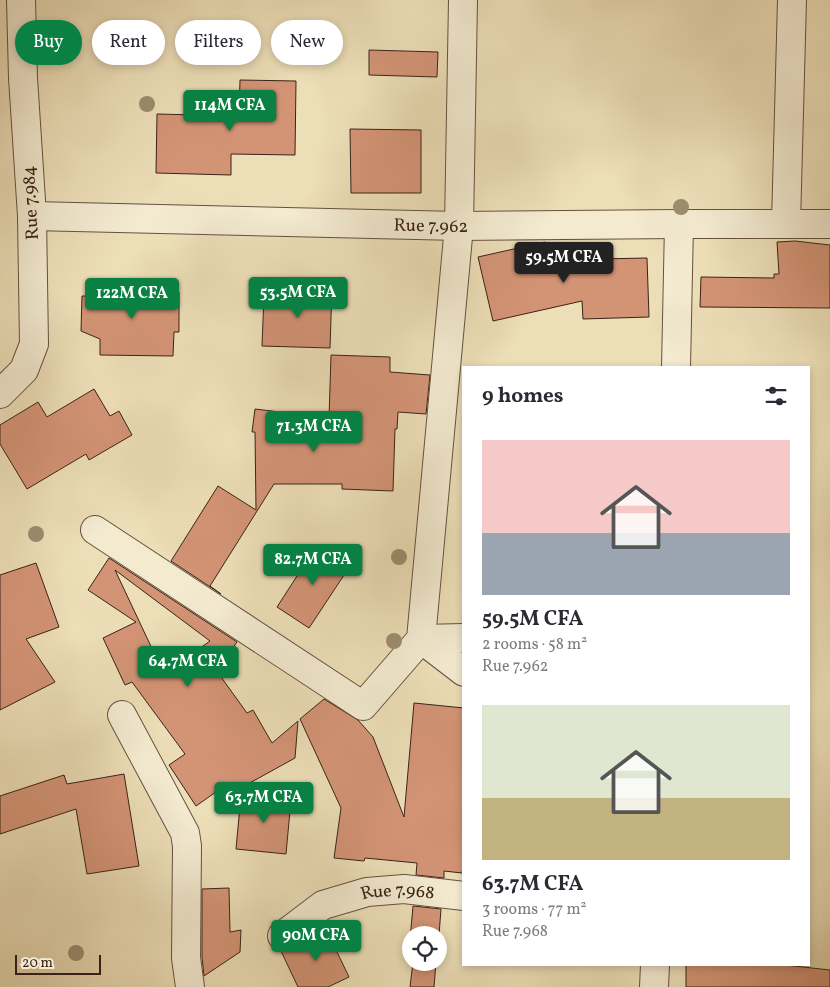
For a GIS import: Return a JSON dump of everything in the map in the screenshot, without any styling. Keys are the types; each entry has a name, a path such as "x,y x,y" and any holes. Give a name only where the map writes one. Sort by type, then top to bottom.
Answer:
{"street":[{"name":"Rue 7.984","path":"0,394 24,370 34,344 32,216 23,78 21,0"},
{"path":"95,530 363,706 420,639 459,226 463,0"},
{"path":"786,224 792,0"},
{"name":"Rue 7.962","path":"32,216 459,226 830,224"},
{"path":"676,366 678,224"},
{"path":"420,639 462,638"},
{"path":"420,639 462,670"},
{"path":"122,715 185,833 187,846 186,958 190,987"},
{"name":"Rue 7.968","path":"282,936 323,905 367,892 404,889 462,896"},
{"path":"654,987 655,966"}],"building":[{"path":"369,50 438,52 437,77 369,75"},
{"path":"240,80 296,81 295,155 231,154 231,175 156,173 157,114 239,116"},
{"path":"350,129 421,130 421,193 351,193"},
{"path":"795,241 830,245 830,308 700,307 701,277 774,278 774,274 779,274 777,242"},
{"path":"545,242 549,260 647,258 649,317 583,319 582,301 493,321 478,257"},
{"path":"131,281 144,286 153,286 153,290 179,292 179,332 174,332 173,356 100,355 100,339 81,331 82,296 87,296 92,290 110,289 111,285 120,285"},
{"path":"292,287 332,287 330,348 262,346 264,295 292,296"},
{"path":"331,355 390,357 390,372 430,375 426,414 398,412 397,429 395,429 393,491 342,489 342,484 274,484 210,586 221,594 171,561 218,486 256,510 255,432 252,432 255,409 329,418"},
{"path":"94,389 110,416 119,411 132,435 89,460 86,454 27,489 0,444 0,425 38,402 47,417"},
{"path":"317,545 350,566 309,628 277,607"},
{"path":"109,558 237,642 216,670 247,713 253,710 272,743 298,721 295,758 228,795 223,787 196,806 169,765 185,754 132,682 125,685 103,638 136,622 88,590","holes":["115,570 210,641 164,674"]},
{"path":"36,563 59,627 26,639 55,682 0,710 0,575"},
{"path":"324,699 358,720 373,737 404,817 414,703 462,708 462,873 444,871 444,878 416,875 417,863 365,858 364,861 334,858 341,808 300,719"},
{"path":"124,774 139,866 87,874 76,809 0,834 0,796 64,775 67,784"},
{"path":"241,795 291,800 286,854 236,849"},
{"path":"229,888 230,932 241,930 240,952 204,976 202,957 202,889"},
{"path":"413,906 441,909 440,926 411,926"},
{"path":"325,927 349,977 328,987 298,987 281,951 291,949 311,933"},
{"path":"686,966 794,966 830,970 830,987 686,987"},
{"path":"412,971 435,971 434,987 410,987"}]}
